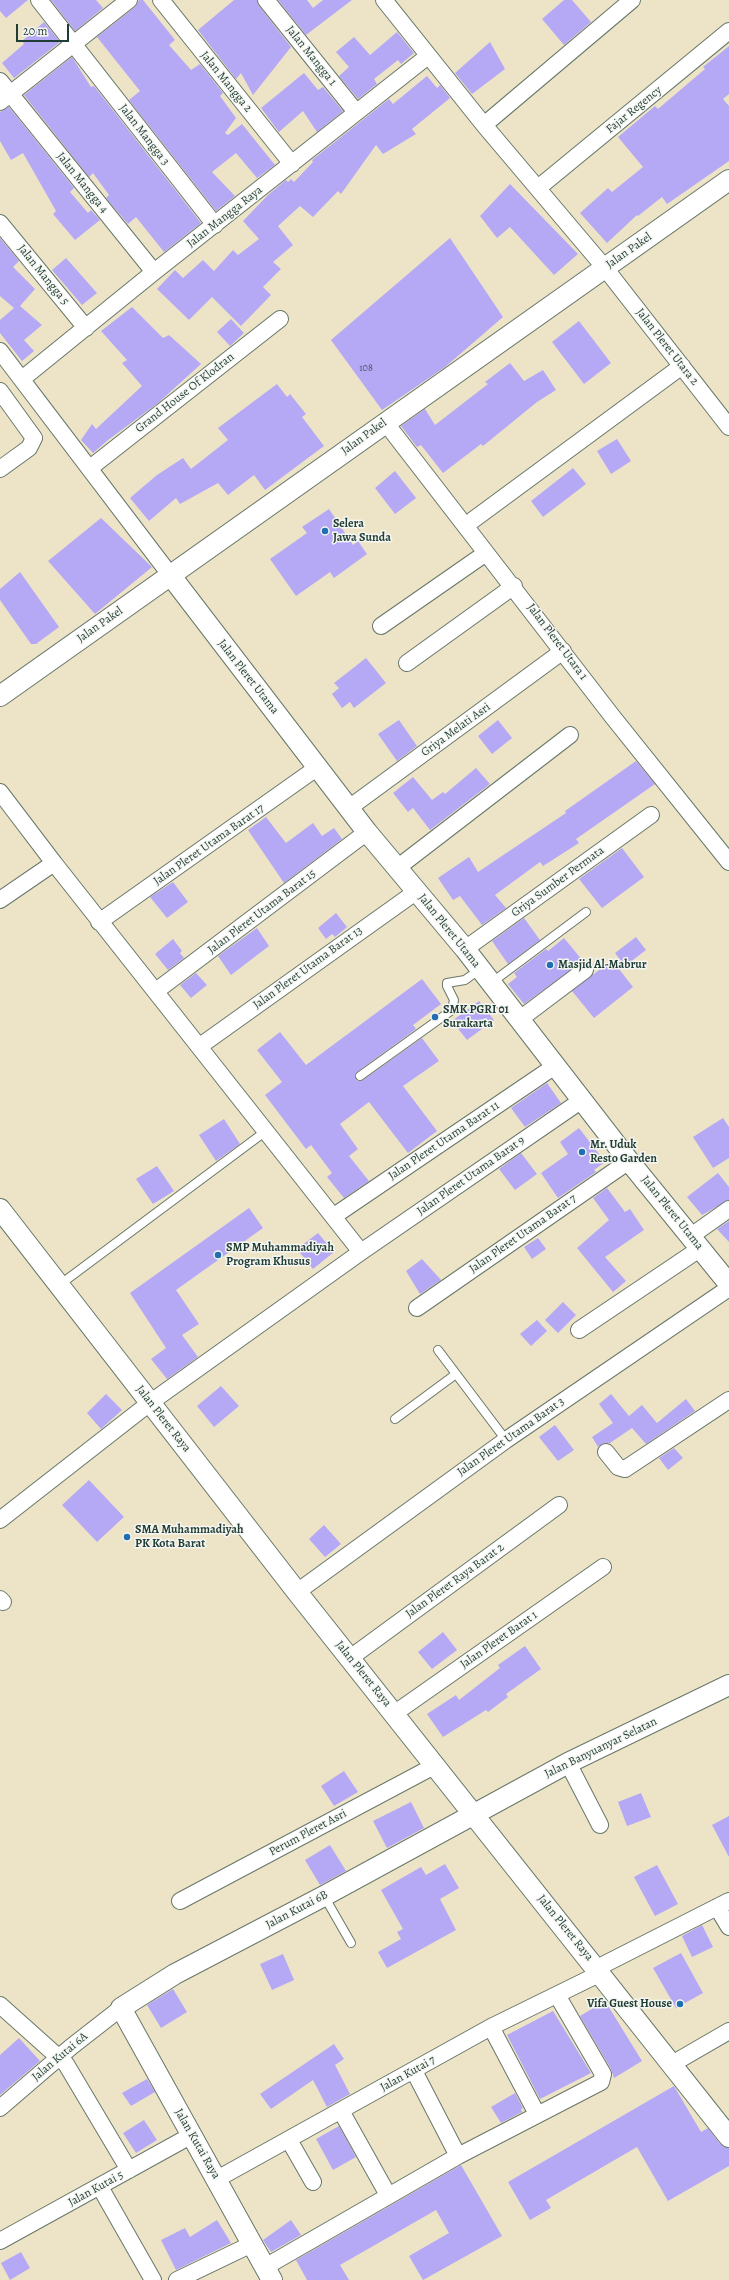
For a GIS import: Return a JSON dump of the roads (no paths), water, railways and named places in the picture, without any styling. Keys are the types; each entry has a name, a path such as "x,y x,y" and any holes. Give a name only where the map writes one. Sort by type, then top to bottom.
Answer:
{"street":[{"name":"Jalan Mangga 3","path":"39,0 215,225"},
{"path":"5,98 129,0"},
{"name":"Jalan Mangga 2","path":"161,0 292,164"},
{"name":"Jalan Mangga 1","path":"266,0 356,112"},
{"name":"Jalan Pleret Utara 2","path":"384,0 484,125 605,268 729,427"},
{"path":"484,125 632,0"},
{"name":"Fajar Regency","path":"538,188 729,31"},
{"name":"Jalan Mangga Raya","path":"22,379 154,272 428,56"},
{"name":"Jalan Mangga 4","path":"0,81 5,98 154,272"},
{"name":"Jalan Pakel","path":"0,696 171,576 385,422 729,180"},
{"name":"Jalan Mangga 5","path":"0,223 86,328"},
{"name":"Grand House Of Klodran","path":"90,468 280,319"},
{"path":"0,351 171,576"},
{"path":"473,520 682,366"},
{"path":"0,391 34,438 29,448 0,469"},
{"name":"Jalan Pleret Utara 1","path":"385,422 486,553 514,586 563,652 729,862"},
{"path":"381,626 486,553"},
{"name":"Jalan Pleret Utama","path":"171,576 367,832 465,949 629,1160 729,1284"},
{"path":"407,663 514,586"},
{"name":"Griya Melati Asri","path":"349,808 563,652"},
{"path":"397,868 570,735"},
{"name":"Jalan Pleret Utama Barat 17","path":"99,922 318,767"},
{"path":"0,792 99,922 200,1046 361,1252"},
{"name":"Griya Sumber Permata","path":"465,949 651,814"},
{"name":"Jalan Pleret Utama Barat 15","path":"156,991 367,832"},
{"path":"0,900 54,863"},
{"name":"Jalan Pleret Utama Barat 13","path":"200,1046 416,891"},
{"path":"520,1019 585,970"},
{"name":"Jalan Pleret Utama Barat 11","path":"334,1216 555,1066"},
{"name":"Jalan Pleret Utama Barat 9","path":"0,1520 151,1402 361,1252 582,1100"},
{"name":"Jalan Pleret Utama Barat 7","path":"418,1308 629,1160"},
{"name":"Jalan Pleret Raya","path":"0,1209 58,1286 151,1402 297,1592 395,1713 729,2137"},
{"path":"579,1330 696,1242 729,1209"},
{"name":"Jalan Pleret Utama Barat 3","path":"297,1592 506,1440 729,1288"},
{"path":"606,1452 618,1467 625,1469 729,1400"},
{"name":"Jalan Pleret Raya Barat 2","path":"350,1658 559,1505"},
{"name":"Jalan Pleret Barat 1","path":"395,1713 603,1566"},
{"name":"Jalan Banyuanyar Selatan","path":"474,1814 568,1763 729,1685"},
{"path":"568,1763 600,1825"},
{"name":"Perum Pleret Asri","path":"180,1901 436,1765"},
{"name":"Jalan Kutai 6B","path":"121,2008 175,1974 324,1896 474,1814"},
{"path":"723,1904 729,1927"},
{"name":"Jalan Kutai 7","path":"217,2178 289,2140 491,2027 557,1995 723,1904"},
{"path":"269,2273 388,2195 603,2078 603,2074 557,1995"},
{"path":"0,2005 66,2064 129,2170"},
{"name":"Jalan Kutai 6A","path":"0,2108 121,2008"},
{"name":"Jalan Kutai Raya","path":"121,2008 269,2273"},
{"path":"491,2027 537,2114"},
{"path":"672,2064 729,2031"},
{"path":"414,2071 458,2156"},
{"path":"341,2111 388,2195"},
{"name":"Jalan Kutai 5","path":"0,2241 192,2135"},
{"path":"289,2140 313,2182"},
{"path":"100,2187 153,2280"},
{"path":"177,2280 252,2244"}],"lane":[{"path":"360,1076 452,1010 454,1000 447,986 448,983 485,976 586,912"},
{"path":"58,1286 266,1131"},
{"path":"438,1350 506,1440"},
{"path":"395,1419 456,1374"},
{"path":"324,1896 351,1943"}],"place":[{"name":"Selera Jawa Sunda","path":"325,531"},
{"name":"Masjid Al-Mabrur","path":"550,965"},
{"name":"SMK PGRI 01 Surakarta","path":"435,1017"},
{"name":"Mr. Uduk Resto Garden","path":"582,1152"},
{"name":"SMP Muhammadiyah Program Khusus","path":"218,1255"},
{"name":"SMA Muhammadiyah PK Kota Barat","path":"127,1537"},
{"name":"Vifa Guest House","path":"680,2004"}]}
